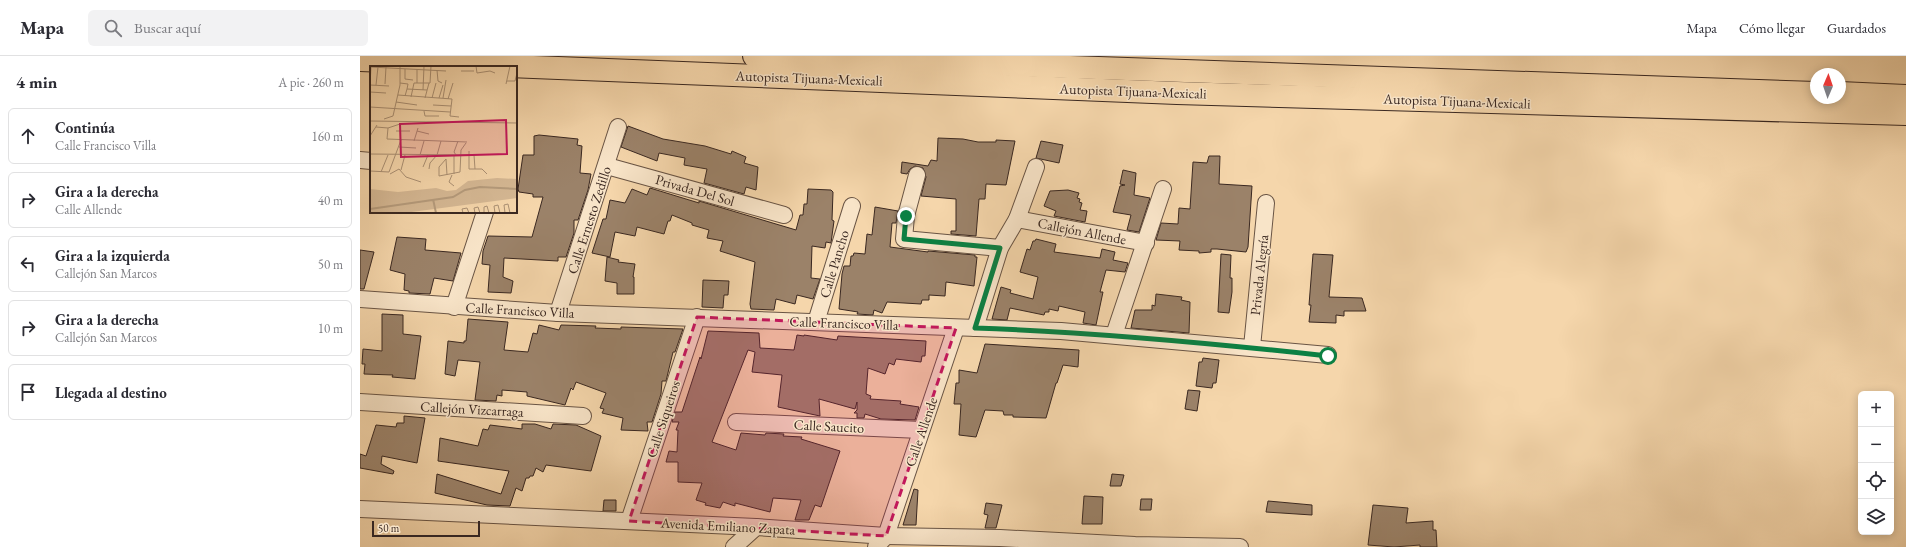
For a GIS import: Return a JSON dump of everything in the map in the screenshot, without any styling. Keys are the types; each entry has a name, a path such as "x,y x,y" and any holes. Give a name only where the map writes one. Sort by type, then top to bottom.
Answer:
{"highway":[{"name":"Autopista Tijuana-Mexicali","path":"754,56 1810,93"},
{"name":"Autopista Tijuana-Mexicali","path":"360,60 488,66"},
{"path":"371,66 386,62"},
{"path":"360,69 370,66"},
{"name":"Autopista Tijuana-Mexicali","path":"517,67 1177,93 1906,114"},
{"path":"1846,93 1906,96"}],"street":[{"name":"Calle Ernesto Zedillo","path":"558,313 607,166 618,127"},
{"name":"Privada Del Sol","path":"607,166 784,215"},
{"path":"975,328 1000,248 1017,219 1036,167"},
{"path":"917,175 906,216 904,239 1000,248"},
{"path":"1114,335 1163,189"},
{"name":"Privada Alegría","path":"1252,347 1266,203"},
{"name":"Calle Pancho","path":"816,322 852,206"},
{"path":"454,307 485,213"},
{"name":"Callejón Allende","path":"1017,219 1146,243"},
{"name":"Calle Francisco Villa","path":"361,303 558,313 1061,331 1252,347 1328,356"},
{"name":"Calle Siqueiros","path":"630,521 697,317"},
{"name":"Calle Allende","path":"881,542 956,328"},
{"name":"Callejón Vizcarraga","path":"360,402 583,416"},
{"name":"Calle Saucito","path":"736,422 921,430"},
{"name":"Avenida Emiliano Zapata","path":"360,509 756,527 881,542 1240,547"},
{"path":"734,547 756,527"}],"highlighted area":[{"path":"697,317 956,328 886,536 629,521"}],"building":[{"path":"628,126 663,139 705,146 731,154 732,151 746,157 744,163 758,167 756,190 746,187 744,194 704,183 707,169 684,165 685,158 659,153 657,161 621,147"},
{"path":"539,135 578,139 577,145 582,146 580,173 591,174 588,190 578,220 574,220 574,233 566,257 558,257 558,261 504,258 503,277 513,281 511,293 488,292 490,265 482,264 483,251 488,236 532,237 543,197 533,197 533,194 519,192 518,189 523,155 534,155 534,136"},
{"path":"938,138 963,139 978,142 996,142 996,140 1015,141 1006,185 986,184 985,199 979,199 976,236 951,234 951,231 956,231 956,199 921,196 926,177 923,168 915,166 910,169 907,174 901,173 902,162 928,166 931,160 937,161"},
{"path":"1041,141 1063,145 1059,163 1036,158"},
{"path":"1209,156 1220,156 1219,184 1252,186 1248,247 1246,252 1211,249 1211,252 1199,253 1199,251 1179,250 1180,241 1156,240 1161,223 1178,224 1179,208 1190,209 1193,162 1207,163"},
{"path":"1123,170 1136,173 1134,195 1150,198 1139,232 1127,230 1131,215 1113,212 1120,186 1125,185 1120,184"},
{"path":"650,188 796,230 800,215 803,215 804,204 807,204 808,189 831,190 833,192 832,220 834,221 831,243 826,242 825,248 812,246 811,278 820,279 813,299 797,295 795,304 776,299 774,310 751,309 750,304 755,262 720,251 723,241 707,238 709,230 692,225 692,223 672,215 670,221 668,221 664,234 637,227 635,236 615,232 610,257 592,253 603,219 606,219 610,200 625,203 632,189 647,195"},
{"path":"1068,190 1079,193 1077,198 1080,199 1079,202 1082,203 1080,210 1087,211 1085,222 1054,216 1056,211 1044,206 1050,191"},
{"path":"875,207 898,211 896,223 892,223 890,247 928,252 975,255 975,257 977,257 974,286 946,282 945,296 929,295 929,300 922,300 921,304 887,302 882,313 874,310 873,315 857,314 858,312 839,309 844,266 850,266 851,256 853,256 854,253 865,254 867,234 872,235"},
{"path":"397,237 426,239 425,250 461,253 453,281 434,278 430,294 409,293 409,291 404,290 405,274 390,270"},
{"path":"1036,239 1056,244 1054,252 1100,258 1102,249 1115,252 1113,260 1128,263 1125,272 1106,270 1100,292 1103,292 1096,325 1083,323 1085,312 1059,306 1058,311 1049,309 1049,312 1045,312 1044,315 1010,308 1007,320 992,319 1001,287 1011,290 1010,293 1033,299 1038,277 1020,272 1027,249 1030,250 1033,241"},
{"path":"360,250 374,252 364,289 360,289"},
{"path":"1221,254 1231,255 1230,278 1232,278 1232,292 1229,313 1218,312"},
{"path":"1313,254 1333,255 1329,297 1362,298 1366,311 1344,311 1344,316 1336,315 1336,323 1309,322"},
{"path":"607,257 619,260 618,262 635,264 633,277 634,294 617,294 617,283 605,281"},
{"path":"703,280 729,281 728,295 724,295 723,308 702,307"},
{"path":"1156,294 1182,297 1181,300 1190,302 1189,333 1131,328 1135,310 1152,310 1152,305 1155,306"},
{"path":"382,314 403,315 403,334 421,336 415,379 392,377 393,375 364,374 365,364 362,364 363,349 382,351"},
{"path":"468,319 508,322 504,350 528,352 533,333 537,334 539,325 559,330 561,325 596,326 595,328 621,329 621,327 683,329 675,352 673,352 666,381 662,381 661,394 652,422 647,422 648,431 621,430 623,418 602,413 604,409 600,408 606,393 576,382 573,390 571,388 565,405 527,396 527,392 502,390 502,396 497,395 496,401 475,400 480,362 458,360 455,376 445,374 448,341 464,343 464,341 466,341"},
{"path":"708,331 759,333 760,348 794,350 797,335 837,340 838,336 926,341 925,356 922,356 921,362 896,359 894,365 889,363 885,374 868,368 866,394 871,396 870,399 901,401 900,404 919,407 915,420 881,419 865,414 864,418 857,418 857,413 854,413 857,410 857,402 855,409 819,399 820,416 778,407 782,375 752,372 755,352 748,350 712,442 736,450 741,433 765,435 766,433 784,434 783,436 802,437 801,439 840,451 821,507 815,505 809,520 795,520 801,500 773,498 770,512 735,503 735,506 723,502 720,508 705,505 706,503 696,500 702,483 678,482 678,462 666,462 669,451 677,452 678,430 676,430 679,422 672,422 675,412 682,412 700,357 701,359"},
{"path":"985,344 1079,350 1078,367 1063,365 1046,418 1013,417 1013,415 1004,415 1003,411 985,410 976,437 959,435 961,404 954,404 956,383 959,383 959,370 977,373"},
{"path":"1203,358 1219,360 1216,383 1213,383 1212,388 1196,386 1199,362 1202,362"},
{"path":"1188,390 1200,391 1197,411 1185,409"},
{"path":"404,416 425,418 417,463 382,456 381,464 394,471 393,474 360,468 360,454 366,456 376,425 396,427 397,423 404,423"},
{"path":"522,424 535,424 551,429 553,424 576,425 601,436 591,471 546,465 543,472 536,468 533,476 526,478 522,491 516,488 510,506 487,505 435,493 437,474 501,494 509,471 438,461 440,438 478,446 483,429 488,430 490,425 522,429"},
{"path":"1112,474 1124,475 1121,486 1110,486"},
{"path":"914,489 918,490 916,525 903,525"},
{"path":"1084,496 1103,497 1102,524 1082,524"},
{"path":"1141,499 1152,499 1151,510 1140,510"},
{"path":"604,500 616,500 616,511 603,511"},
{"path":"1268,501 1312,505 1312,515 1266,512"},
{"path":"986,503 1002,505 996,528 985,528 988,515 984,514"},
{"path":"1373,505 1408,508 1406,523 1433,521 1433,530 1436,530 1437,547 1420,547 1420,545 1394,547 1368,545"}],"route":[{"path":"906,216 904,239 1000,248 975,328 1061,331 1114,335 1200,344 1252,347 1328,356"}]}
